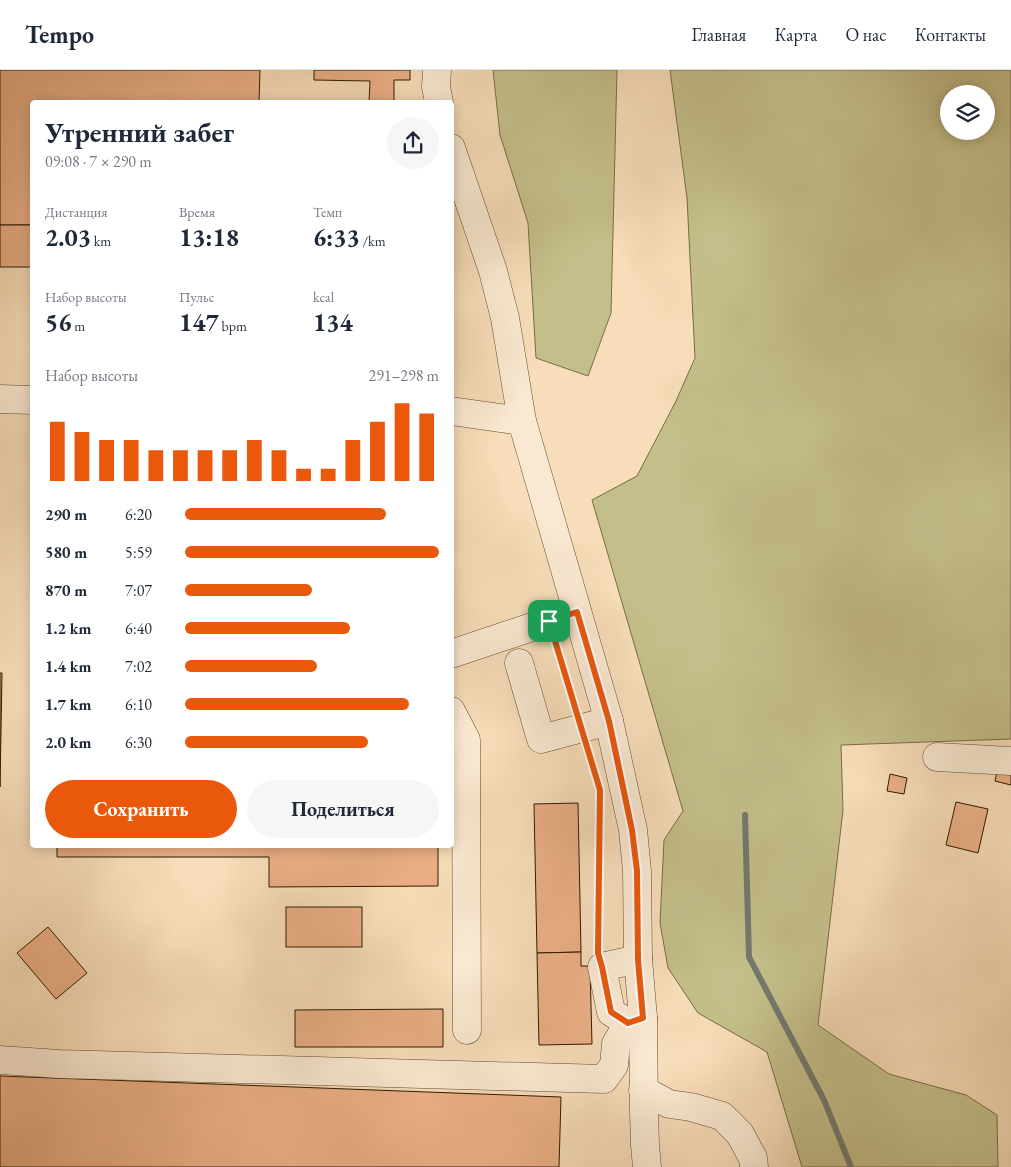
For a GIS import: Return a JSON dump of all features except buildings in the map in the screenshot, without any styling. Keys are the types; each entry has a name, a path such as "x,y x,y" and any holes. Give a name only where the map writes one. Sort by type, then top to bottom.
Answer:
{"street":[{"path":"437,70 436,87 439,100"},
{"path":"454,157 493,271 504,318 522,421 609,721 632,830 637,871 638,960 636,1021 643,1090 647,1167"},
{"path":"0,399 30,400"},
{"path":"454,411 522,421"},
{"path":"454,653 577,612"},
{"path":"519,663 541,738 609,721"},
{"path":"454,717 466,740 467,1030"},
{"path":"937,756 1011,761"},
{"path":"636,1021 611,1012 602,967 638,960"},
{"path":"0,1060 59,1064 604,1080 614,1065 616,1044 636,1021"},
{"path":"643,1090 669,1104 691,1107 722,1116 740,1134 752,1158 754,1167"}],"path":[{"path":"549,621 594,772"},
{"path":"600,790 598,953 602,967"}],"shaded area":[{"path":"493,70 617,70 611,313 588,376 536,358 528,223 500,135"},
{"path":"670,70 1011,70 1011,739 841,745 843,810 818,1025 889,1074 966,1095 997,1115 998,1167 802,1167 767,1052 698,1013 668,968 660,923 664,840 683,811 592,500 637,476 676,401 695,358 687,198"}],"waterway":[{"path":"745,815 749,957 824,1100 851,1167"}],"route":[{"path":"577,612 609,721 632,830 637,871 638,960 643,1018 628,1023 611,1012 598,953 600,790 549,621 577,612"}]}
